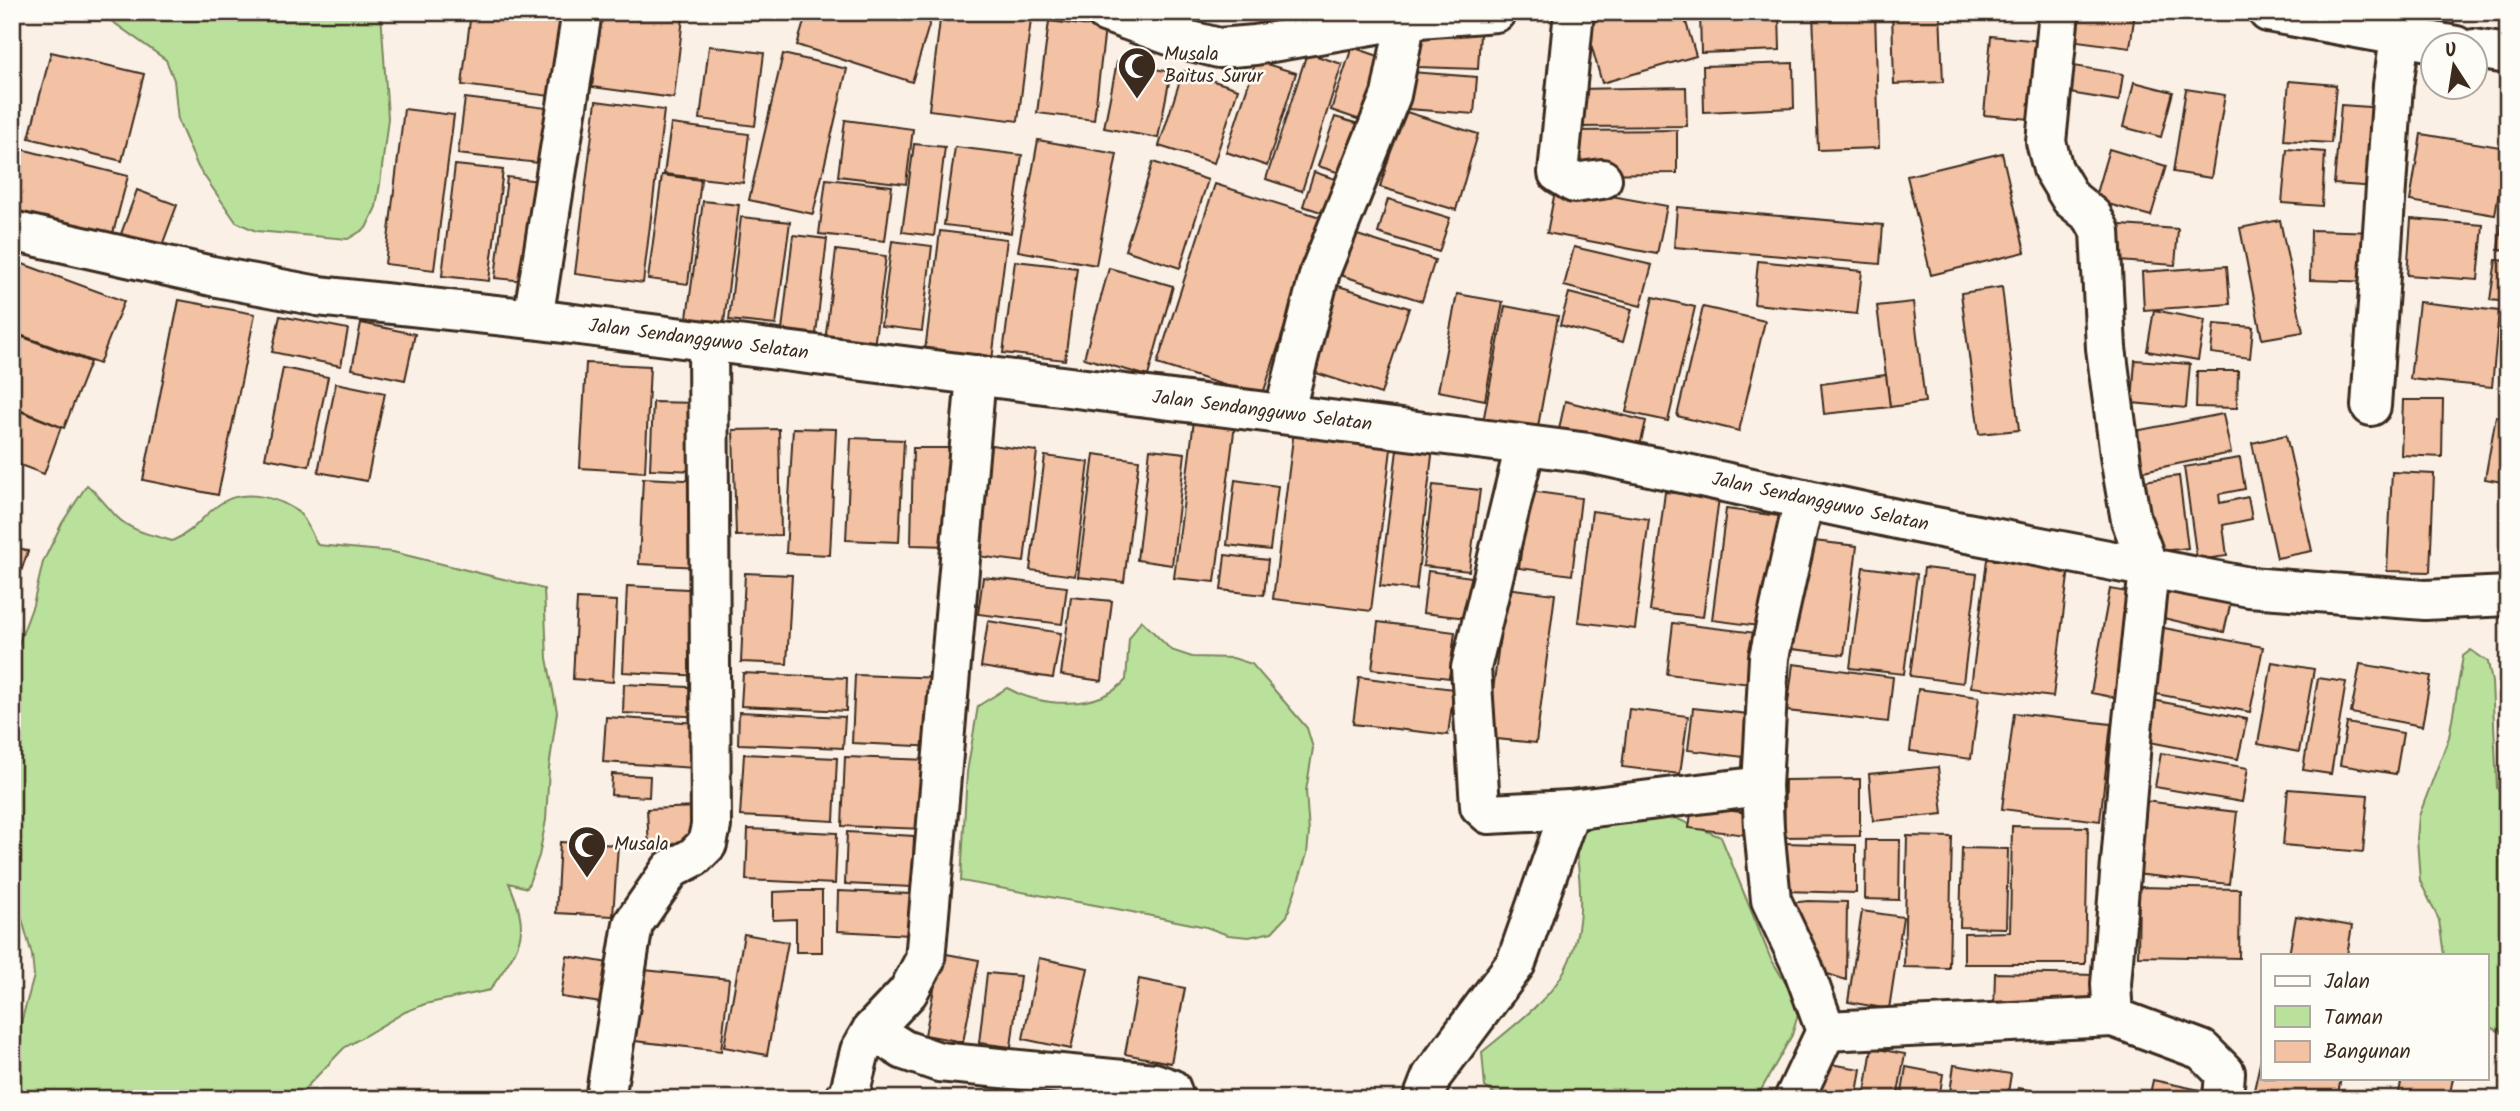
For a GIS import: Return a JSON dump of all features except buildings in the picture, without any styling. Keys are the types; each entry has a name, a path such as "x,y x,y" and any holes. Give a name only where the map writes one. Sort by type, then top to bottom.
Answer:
{"street":[{"path":"533,318 582,12"},
{"path":"1104,12 1219,48 1257,29 1496,12"},
{"path":"1574,12 1558,173 1574,183 1602,179"},
{"path":"2059,12 2046,142 2053,169 2071,199 2092,216 2101,231 2106,348 2120,463 2131,520 2149,569 2110,984 2113,1017"},
{"path":"2268,12 2403,24 2422,32"},
{"path":"1283,414 1320,272 1391,95 1405,19"},
{"path":"2371,406 2392,97 2403,24"},
{"path":"2488,50 2508,54"},
{"name":"Jalan Sendangguwo Selatan","path":"12,231 212,276 318,296 533,318 1589,453 1804,499 2249,587 2425,600 2508,596"},
{"path":"604,1099 633,924 671,869 694,857 708,844 711,825 708,341"},
{"path":"844,1099 849,1094 860,1051 872,1030 908,992 925,960 975,375"},
{"path":"1525,446 1471,668 1480,806 1489,814 1570,810 1762,786"},
{"path":"1794,1099 1826,1031 1803,968 1771,900 1762,786 1769,657 1804,499"},
{"path":"1423,1099 1432,1076 1516,963 1570,810"},
{"path":"1826,1031 2113,1017 2202,1050 2225,1073 2223,1099"},
{"path":"872,1030 904,1050 939,1062 1154,1083 1171,1089 1174,1099"}],"green space":[{"path":"99,12 381,12 388,118 376,207 366,228 348,239 256,231 236,222 198,167 178,121 174,80 166,60"},
{"path":"87,485 129,526 172,541 188,532 223,502 241,496 262,497 282,503 299,513 318,545 393,552 544,589 547,658 557,712 549,768 546,820 539,856 527,888 509,883 520,916 521,928 515,950 490,990 425,1004 405,1012 344,1048 295,1099 12,1099 12,1055 34,976 32,955 20,912 12,904 12,662 33,605 43,562 62,523"},
{"path":"1141,620 1171,650 1192,657 1233,658 1252,664 1307,728 1313,748 1306,791 1309,833 1307,854 1287,916 1272,932 1249,937 1228,935 1206,927 1117,909 961,881 967,772 978,706 1007,688 1036,699 1069,703 1100,697 1114,690 1126,680 1129,639"},
{"path":"2471,650 2488,662 2492,682 2497,788 2508,805 2508,1036 2488,1026 2488,954 2444,954 2439,920 2420,881 2417,839 2419,816 2449,737 2463,656"},
{"path":"1629,799 1721,837 1770,957 1792,994 1798,1014 1792,1035 1756,1099 1502,1099 1485,1087 1482,1052 1524,1018 1547,995 1561,977 1570,958 1580,917 1579,874 1573,831"}],"place":[{"name":"Musala Baitus Surur","path":"1137,100"},
{"name":"Musala","path":"587,879"}]}
